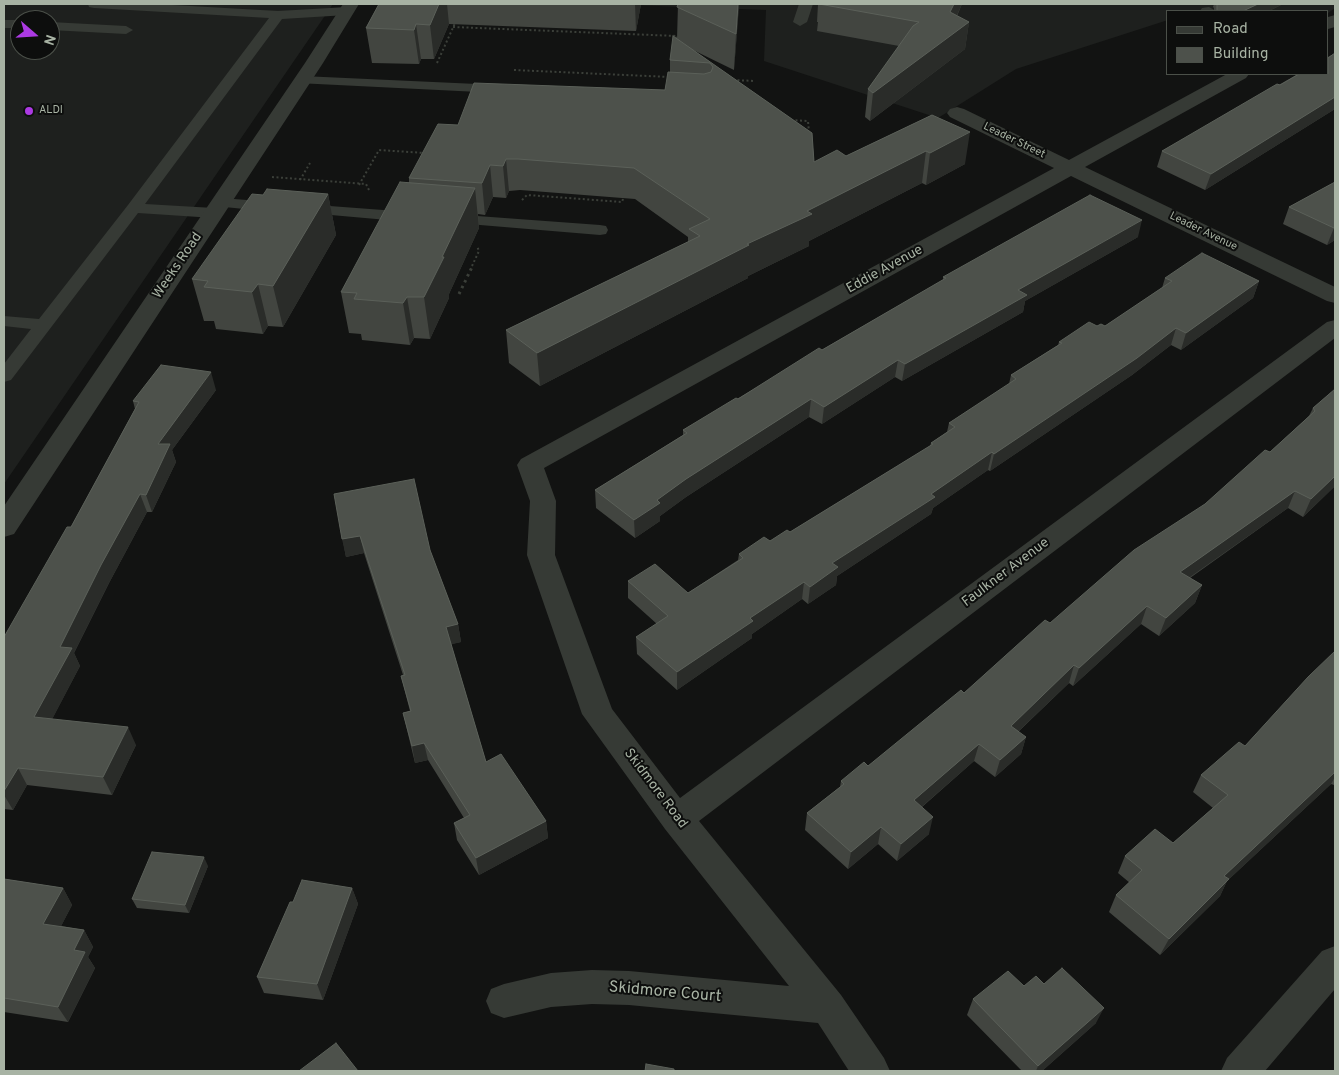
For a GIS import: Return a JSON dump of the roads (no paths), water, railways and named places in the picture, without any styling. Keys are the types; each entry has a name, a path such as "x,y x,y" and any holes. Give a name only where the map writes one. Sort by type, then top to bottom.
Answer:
{"street":[{"name":"Weeks Road","path":"4,526 349,7"},
{"name":"Eddie Avenue","path":"530,465 1238,75"},
{"name":"Leader Street","path":"957,113 1070,168"},
{"name":"Leader Avenue","path":"1070,168 1335,296"},
{"name":"Faulkner Avenue","path":"677,818 1335,327"},
{"name":"Skidmore Road","path":"530,465 543,501 541,555 598,714 677,818 828,1007 871,1071"},
{"path":"1240,1071 1335,963"},
{"name":"Skidmore Court","path":"504,1001 552,990 592,987 629,988 828,1007"}],"lane":[{"path":"94,4 164,5 278,15 349,7"},
{"path":"800,22 806,4"},
{"path":"4,376 134,208 278,15"},
{"path":"60,27 126,30"},
{"path":"302,80 516,90"},
{"path":"134,208 217,208 345,212 600,230"},
{"path":"4,321 43,324"}],"place":[{"name":"ALDI","path":"29,111"}]}
